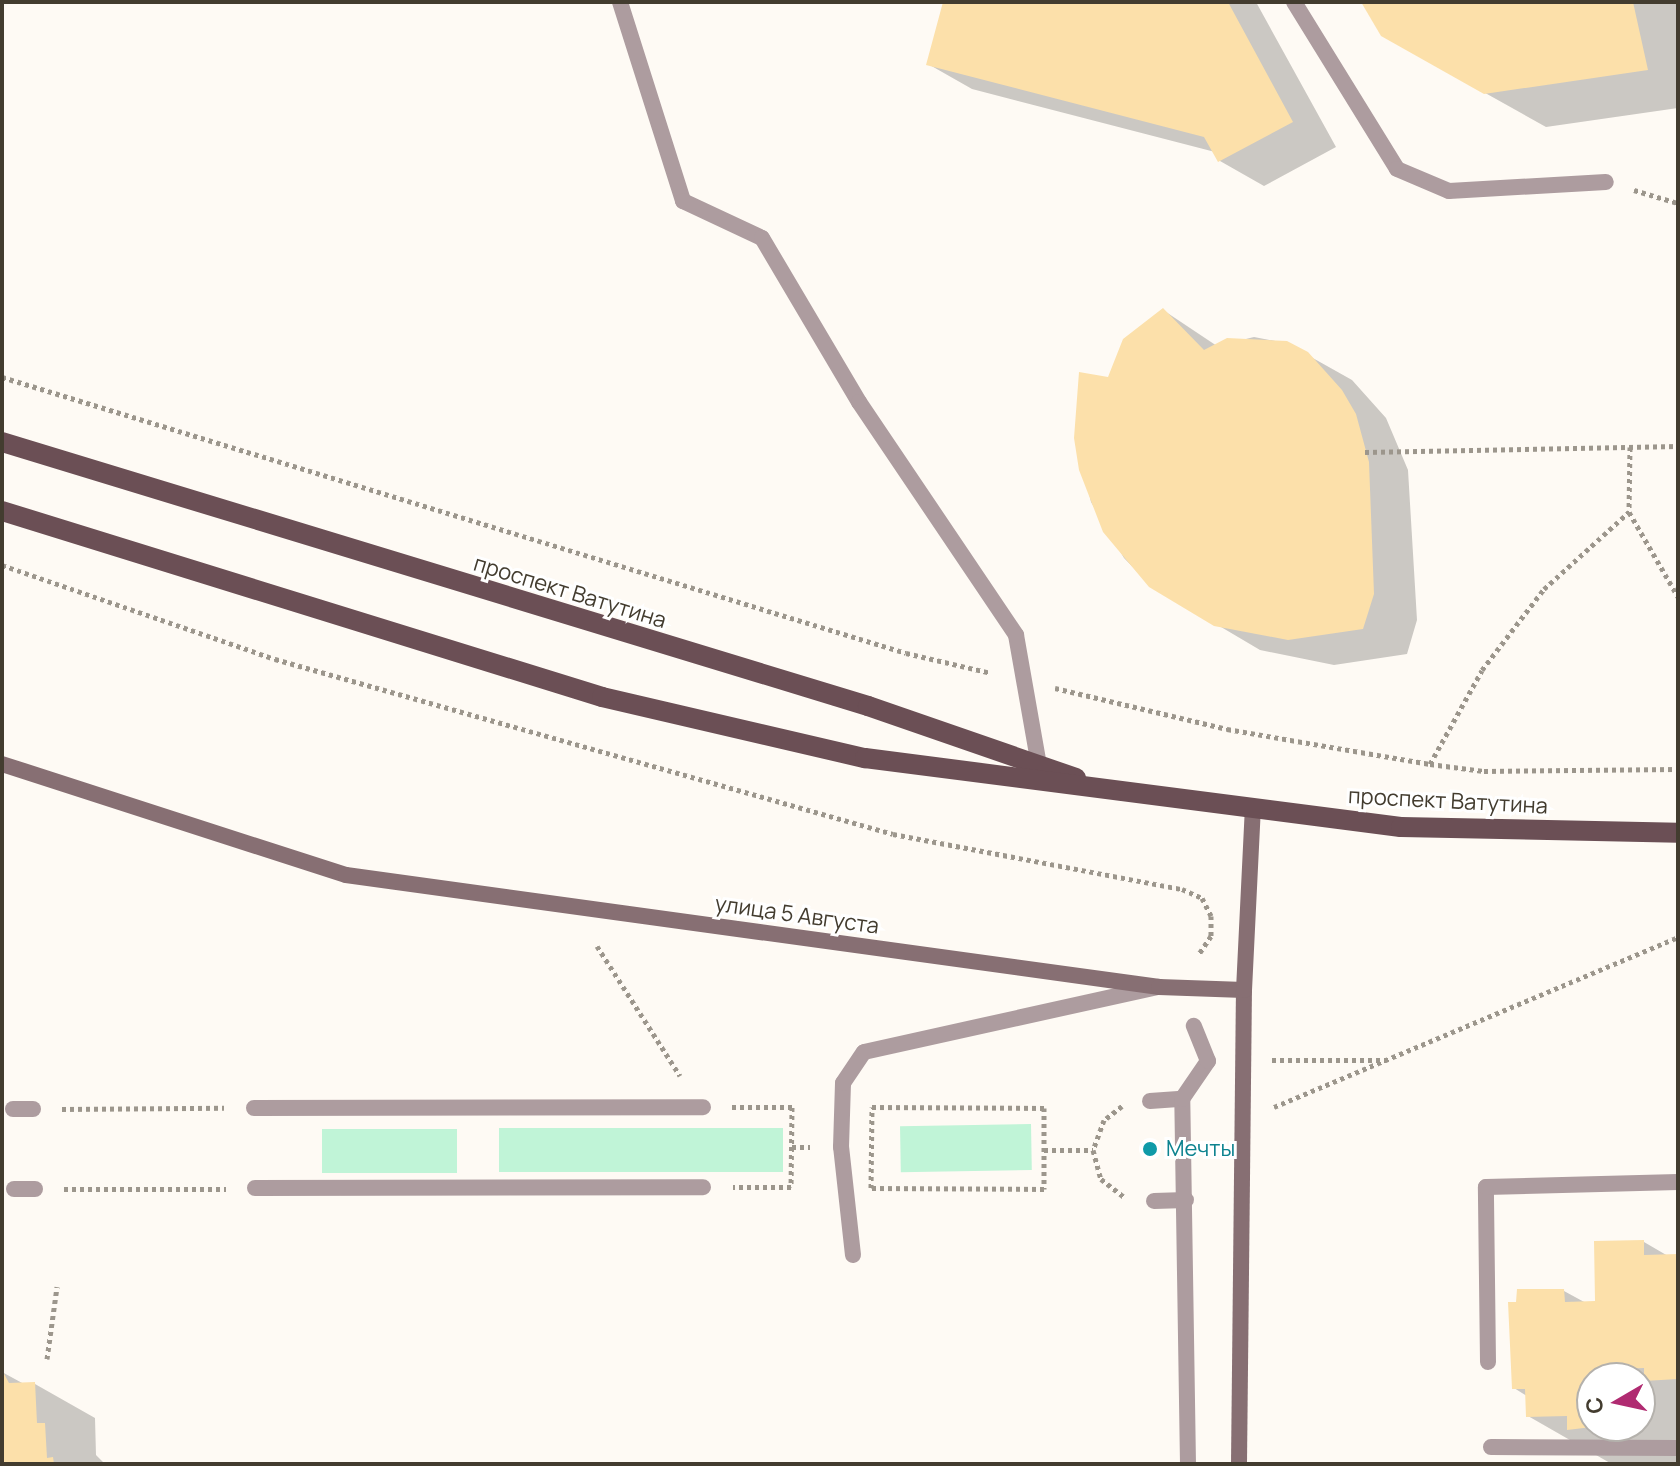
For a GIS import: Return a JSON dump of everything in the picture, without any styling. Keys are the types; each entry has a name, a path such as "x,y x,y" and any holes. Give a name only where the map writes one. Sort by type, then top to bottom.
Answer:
{"main road":[{"name":"проспект Ватутина","path":"2,442 868,706 1122,793"},
{"name":"проспект Ватутина","path":"2,511 602,697 865,758 1401,827 1678,833"}],"street":[{"path":"620,2 683,201 762,238 859,402 1016,635 1039,765"},
{"path":"1294,2 1397,169 1449,191 1606,182"},
{"name":"улица 5 Августа","path":"2,764 346,875 1159,987 1244,990"},
{"path":"1239,1464 1244,990 1253,809"},
{"path":"853,1255 841,1147 843,1083 864,1052 1159,987"},
{"path":"1188,1464 1182,1099 1216,1061 1194,1026"},
{"path":"1150,1101 1182,1099"},
{"path":"254,1108 702,1107"},
{"path":"13,1109 33,1109"},
{"path":"1488,1362 1486,1187 1678,1182"},
{"path":"255,1188 703,1187"},
{"path":"14,1189 35,1189"},
{"path":"1154,1201 1186,1200"},
{"path":"1491,1447 1678,1448"}],"path":[{"path":"1606,182 1678,203"},
{"path":"2,377 906,653 1227,729 1484,771 1678,769"},
{"path":"1365,452 1678,446"},
{"path":"1630,447 1629,512 1678,597"},
{"path":"1430,764 1482,670 1544,589 1629,512"},
{"path":"2,565 275,659 893,834 1182,889 1202,898 1211,916 1211,936 1198,955"},
{"path":"1262,1111 1391,1060 1678,937"},
{"path":"597,946 702,1107 792,1107 791,1187 703,1187"},
{"path":"1244,1060 1391,1060"},
{"path":"1150,1101 1115,1109 1104,1120 1093,1150 1101,1179 1115,1194 1134,1202 1154,1201"},
{"path":"871,1188 1044,1189 1044,1108 872,1107"},
{"path":"33,1109 254,1108"},
{"path":"1044,1150 1093,1150"},
{"path":"35,1189 255,1188"},
{"path":"47,1359 57,1287"}],"green space":[{"path":"1031,1124 1032,1170 901,1172 900,1126"},
{"path":"499,1128 783,1128 783,1172 499,1172"},
{"path":"322,1129 457,1129 457,1173 322,1173"}],"building":[{"path":"943,2 1228,2 1293,122 1218,162 1204,137 926,65"},
{"path":"1361,2 1633,2 1648,70 1484,94 1381,36"},
{"path":"1163,308 1204,350 1227,338 1287,341 1308,352 1342,390 1356,414 1369,462 1374,594 1363,629 1288,640 1214,626 1149,587 1103,532 1079,470 1074,438 1079,372 1108,377 1123,339"},
{"path":"1644,1240 1644,1255 1678,1254 1678,1379 1656,1380 1656,1362 1576,1362 1576,1429 1567,1430 1567,1416 1526,1417 1525,1389 1512,1389 1508,1302 1516,1302 1517,1289 1564,1289 1565,1302 1595,1301 1594,1241"},
{"path":"2,1370 9,1383 35,1382 37,1423 45,1423 47,1458 53,1457 54,1464 2,1464"}],"place":[{"name":"Мечты","path":"1150,1149"}]}
